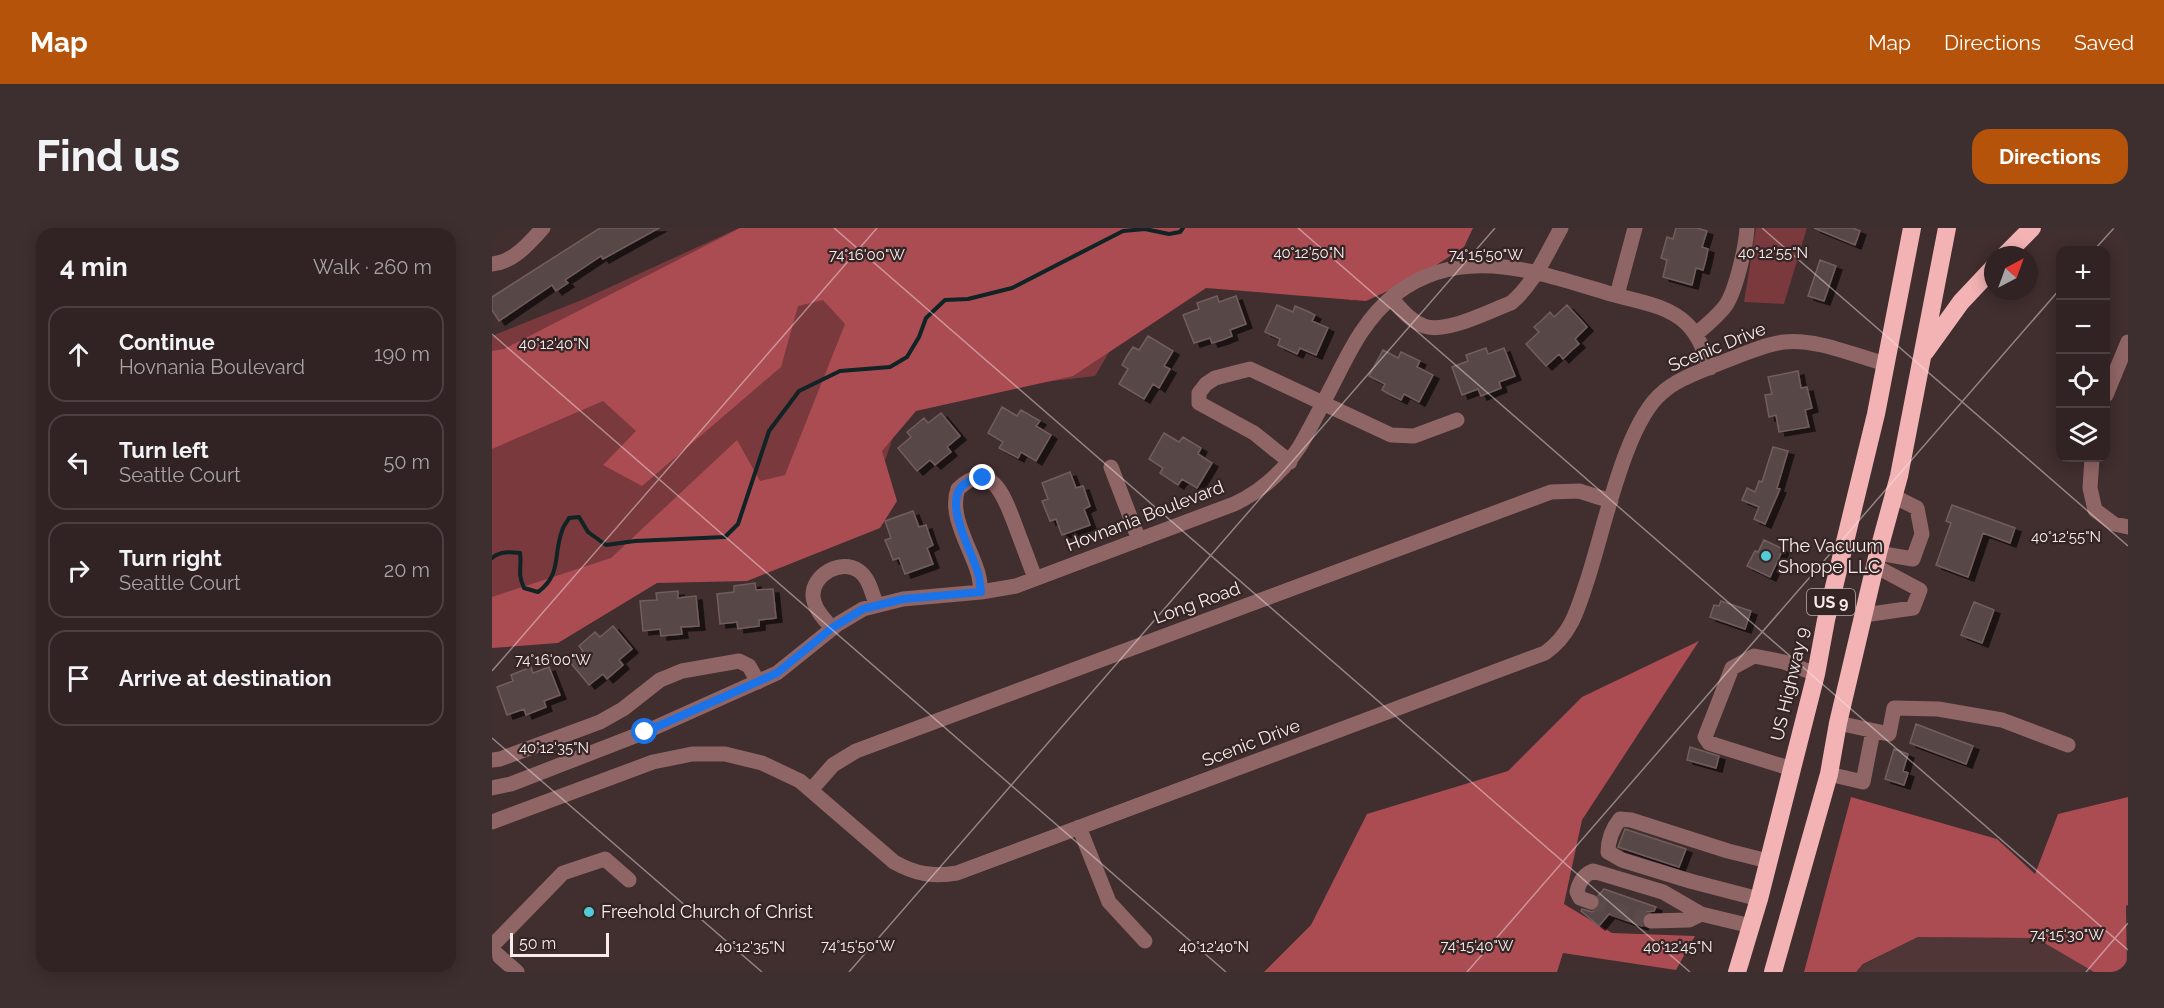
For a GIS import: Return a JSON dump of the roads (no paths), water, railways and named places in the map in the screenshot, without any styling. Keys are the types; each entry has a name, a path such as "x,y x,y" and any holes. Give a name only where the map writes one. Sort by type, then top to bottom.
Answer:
{"highway":[{"name":"US Highway 9","path":"1737,972 1759,899 1816,674 1826,620 1886,364 1912,228"},
{"name":"US 9","path":"1773,972 1829,774 1838,723 1911,417 1947,228"},
{"path":"2014,246 2032,228"},
{"path":"1923,356 1961,302 1984,278"}],"street":[{"path":"492,264 501,263 524,249 543,228"},
{"path":"1391,298 1408,316 1423,326 1435,328 1447,326 1511,303 1519,296 1536,272 1561,228"},
{"path":"1617,295 1635,228"},
{"path":"1696,334 1717,316 1728,302 1746,241 1747,228"},
{"name":"Hovnania Boulevard","path":"492,788 511,784 601,750 777,673 832,628 876,604 903,599 998,590 1139,540 1251,496 1266,486 1290,462 1363,328 1391,298 1417,281 1449,269 1490,265 1536,272 1673,313 1686,322 1696,334 1710,368"},
{"name":"Scenic Drive","path":"492,822 653,762 692,754 725,754 762,763 800,781 894,861 907,869 927,875 957,873 1545,652 1563,637 1575,620 1635,431 1647,408 1661,392 1679,381 1772,344 1797,341 1886,364"},
{"path":"2110,385 2128,342"},
{"path":"1290,462 1254,433 1199,403 1199,393 1206,384 1215,378 1250,369 1391,435 1414,436 1457,420"},
{"path":"2092,462 2090,488 2095,510 2114,524 2128,527"},
{"path":"1111,467 1139,540"},
{"path":"981,592 979,575 960,524 955,503 958,489 974,479 988,480 1001,490 1035,578"},
{"name":"Long Road","path":"811,790 833,765 856,751 1539,496 1564,490 1579,491 1611,501"},
{"path":"1876,560 1913,559 1922,534 1917,508 1893,496"},
{"path":"1864,615 1913,608 1920,590 1876,560"},
{"path":"832,628 815,605 813,595 815,584 830,570 843,567 860,572 868,582 876,604"},
{"path":"1792,769 1709,743 1706,737 1732,668 1754,656 1784,662 1816,674"},
{"path":"492,760 591,725 622,709 660,680 682,671 739,661 749,666 758,682"},
{"path":"1838,723 1889,735 1894,708 1938,709 2002,720 2068,745"},
{"path":"591,725 601,750"},
{"path":"1829,774 1863,782 1873,731"},
{"path":"1759,899 1622,860 1608,852 1608,842 1620,819 1631,820 1728,851 1768,861"},
{"path":"1079,827 1109,902 1145,941"},
{"path":"517,972 492,948 563,873 605,859 629,880"},
{"path":"1590,902 1580,898 1577,892 1586,874 1593,871 1663,892 1701,914 1750,926"},
{"path":"1651,921 1689,920 1701,914"}],"waterway":[{"path":"492,558 502,553 520,553 520,574 524,588 538,592 551,579 556,564 559,540 569,518 579,517 588,532 606,545 635,541 725,537 738,524 769,431 799,391 840,371 890,367 907,357 919,337 926,318 945,300 968,299 1012,288 1123,231 1145,229 1169,234 1180,232 1183,228"}],"tunnel":[{"path":"1591,902 1651,921"}],"place":[{"name":"The Vacuum Shoppe LLC","path":"1766,556"},
{"name":"Freehold Church of Christ","path":"589,912"}]}
